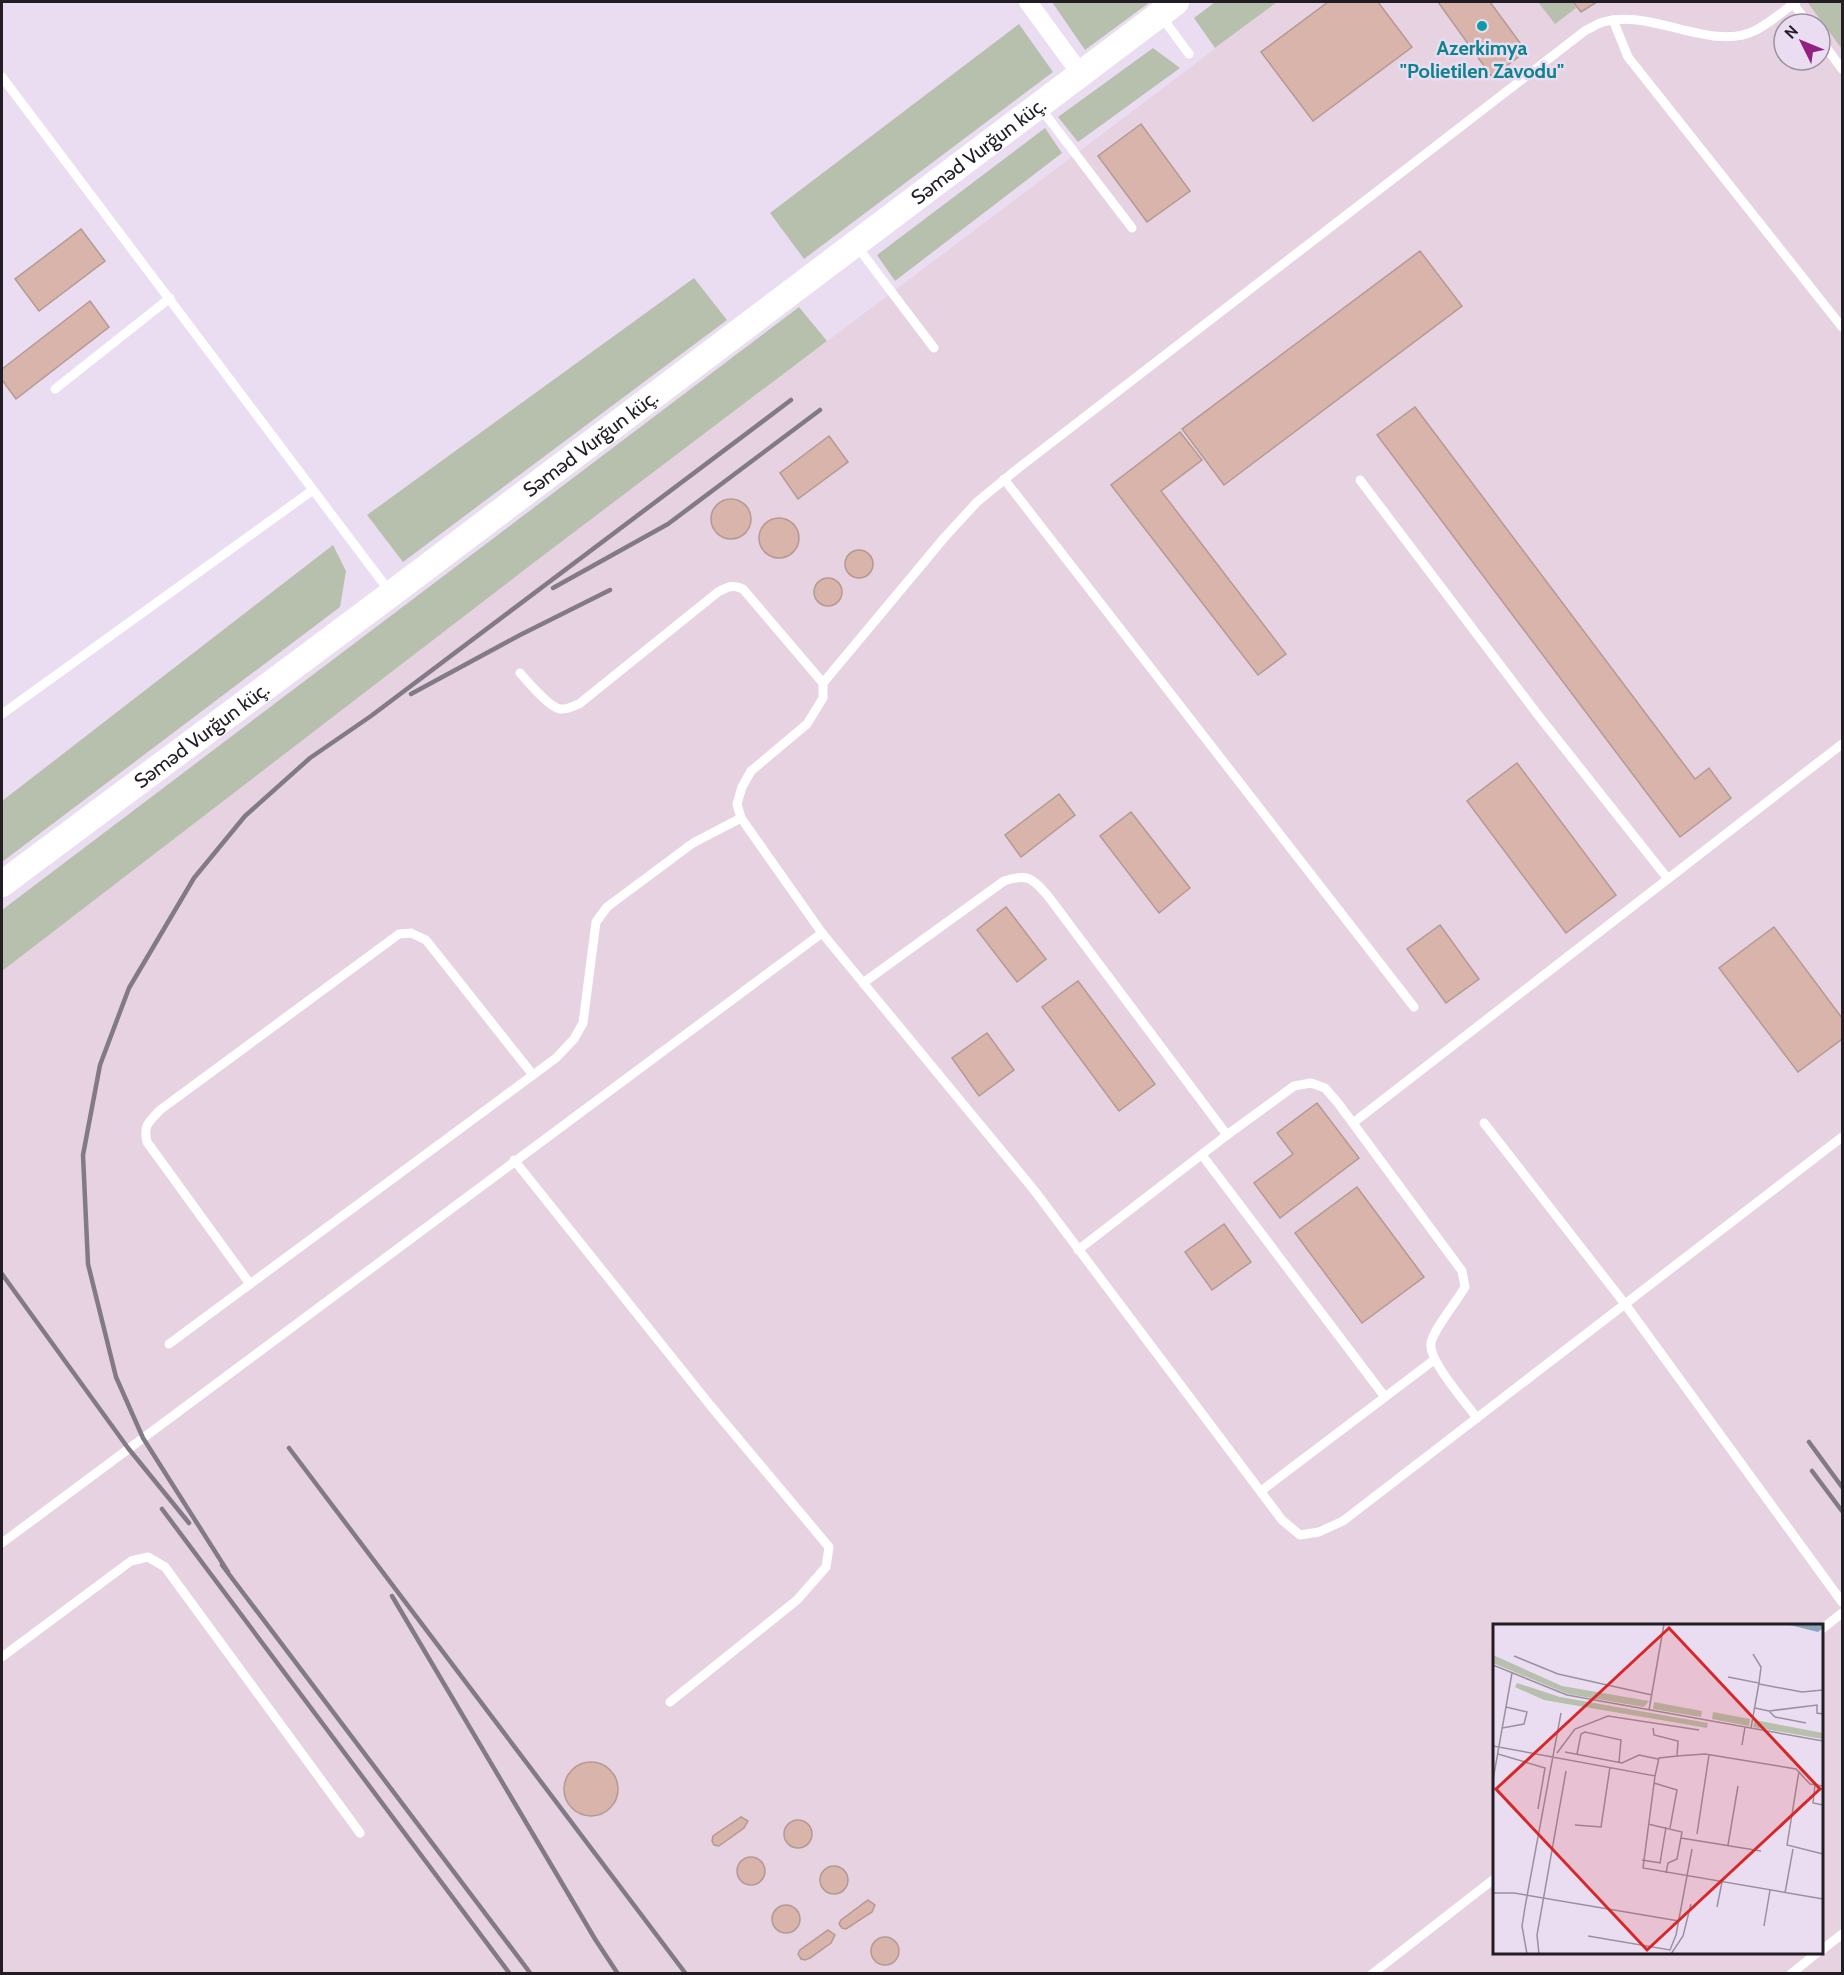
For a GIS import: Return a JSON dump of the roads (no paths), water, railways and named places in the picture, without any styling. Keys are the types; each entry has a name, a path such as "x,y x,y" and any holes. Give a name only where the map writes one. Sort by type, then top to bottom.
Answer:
{"main road":[{"name":"Səməd Vurğun küç.","path":"2,884 1168,8"}],"street":[{"path":"1028,2 1080,73"}],"lane":[{"path":"1795,3 1753,32 1725,38 1643,21 1613,20 1586,30 977,502 944,538 823,683 823,698 807,724 751,771 742,787 737,804 741,818 822,933 1034,1190 1282,1520 1300,1535 1319,1532 1343,1521 1842,1137"},
{"path":"1168,8 1189,54"},
{"path":"1613,20 1628,57 1842,327"},
{"path":"1832,55 1842,69"},
{"path":"2,76 391,594"},
{"path":"1038,105 1132,228"},
{"path":"854,243 934,348"},
{"path":"55,389 170,298"},
{"path":"1004,479 1414,1007"},
{"path":"1360,480 1538,715 1668,879"},
{"path":"2,714 313,490"},
{"path":"520,673 550,704 559,709 579,704 718,592 728,586 736,586 743,589 823,683"},
{"path":"1353,1123 1842,744"},
{"path":"169,1344 556,1058 574,1039 583,1023 596,922 607,907 693,843 741,818"},
{"path":"863,982 1004,880 1019,876 1035,881 1227,1135"},
{"path":"250,1284 147,1142 145,1131 149,1121 160,1110 399,934 411,933 426,940 533,1075"},
{"path":"2,1543 822,933"},
{"path":"1078,1250 1294,1086 1311,1083 1325,1088 1462,1271 1465,1287 1436,1330 1430,1344 1434,1360 1477,1418"},
{"path":"1484,1123 1625,1304 1842,1602"},
{"path":"1202,1155 1385,1397"},
{"path":"514,1160 710,1405 829,1547 826,1567 798,1600 670,1702"},
{"path":"1261,1491 1434,1360"},
{"path":"2,1657 131,1561 148,1557 165,1567 360,1833"},
{"path":"1823,1627 1842,1613"},
{"path":"1372,1974 1493,1881"},
{"path":"1823,1949 1842,1934"},
{"path":"1791,1974 1816,1954"}],"railway":[{"path":"228,1572 143,1438 116,1377 88,1264 83,1155 100,1065 129,988 194,878 245,816 310,758 371,716 791,400"},
{"path":"553,588 668,524 820,410"},
{"path":"411,694 520,635 610,590"},
{"path":"2,1274 128,1448 189,1523"},
{"path":"1809,1442 1842,1487"},
{"path":"289,1448 686,1974"},
{"path":"1812,1471 1842,1511"},
{"path":"162,1509 510,1974"},
{"path":"222,1565 531,1974"},
{"path":"392,1596 618,1974"}],"place":[{"name":"Azerkimya \"Polietilen Zavodu\"","path":"1482,26"}]}
